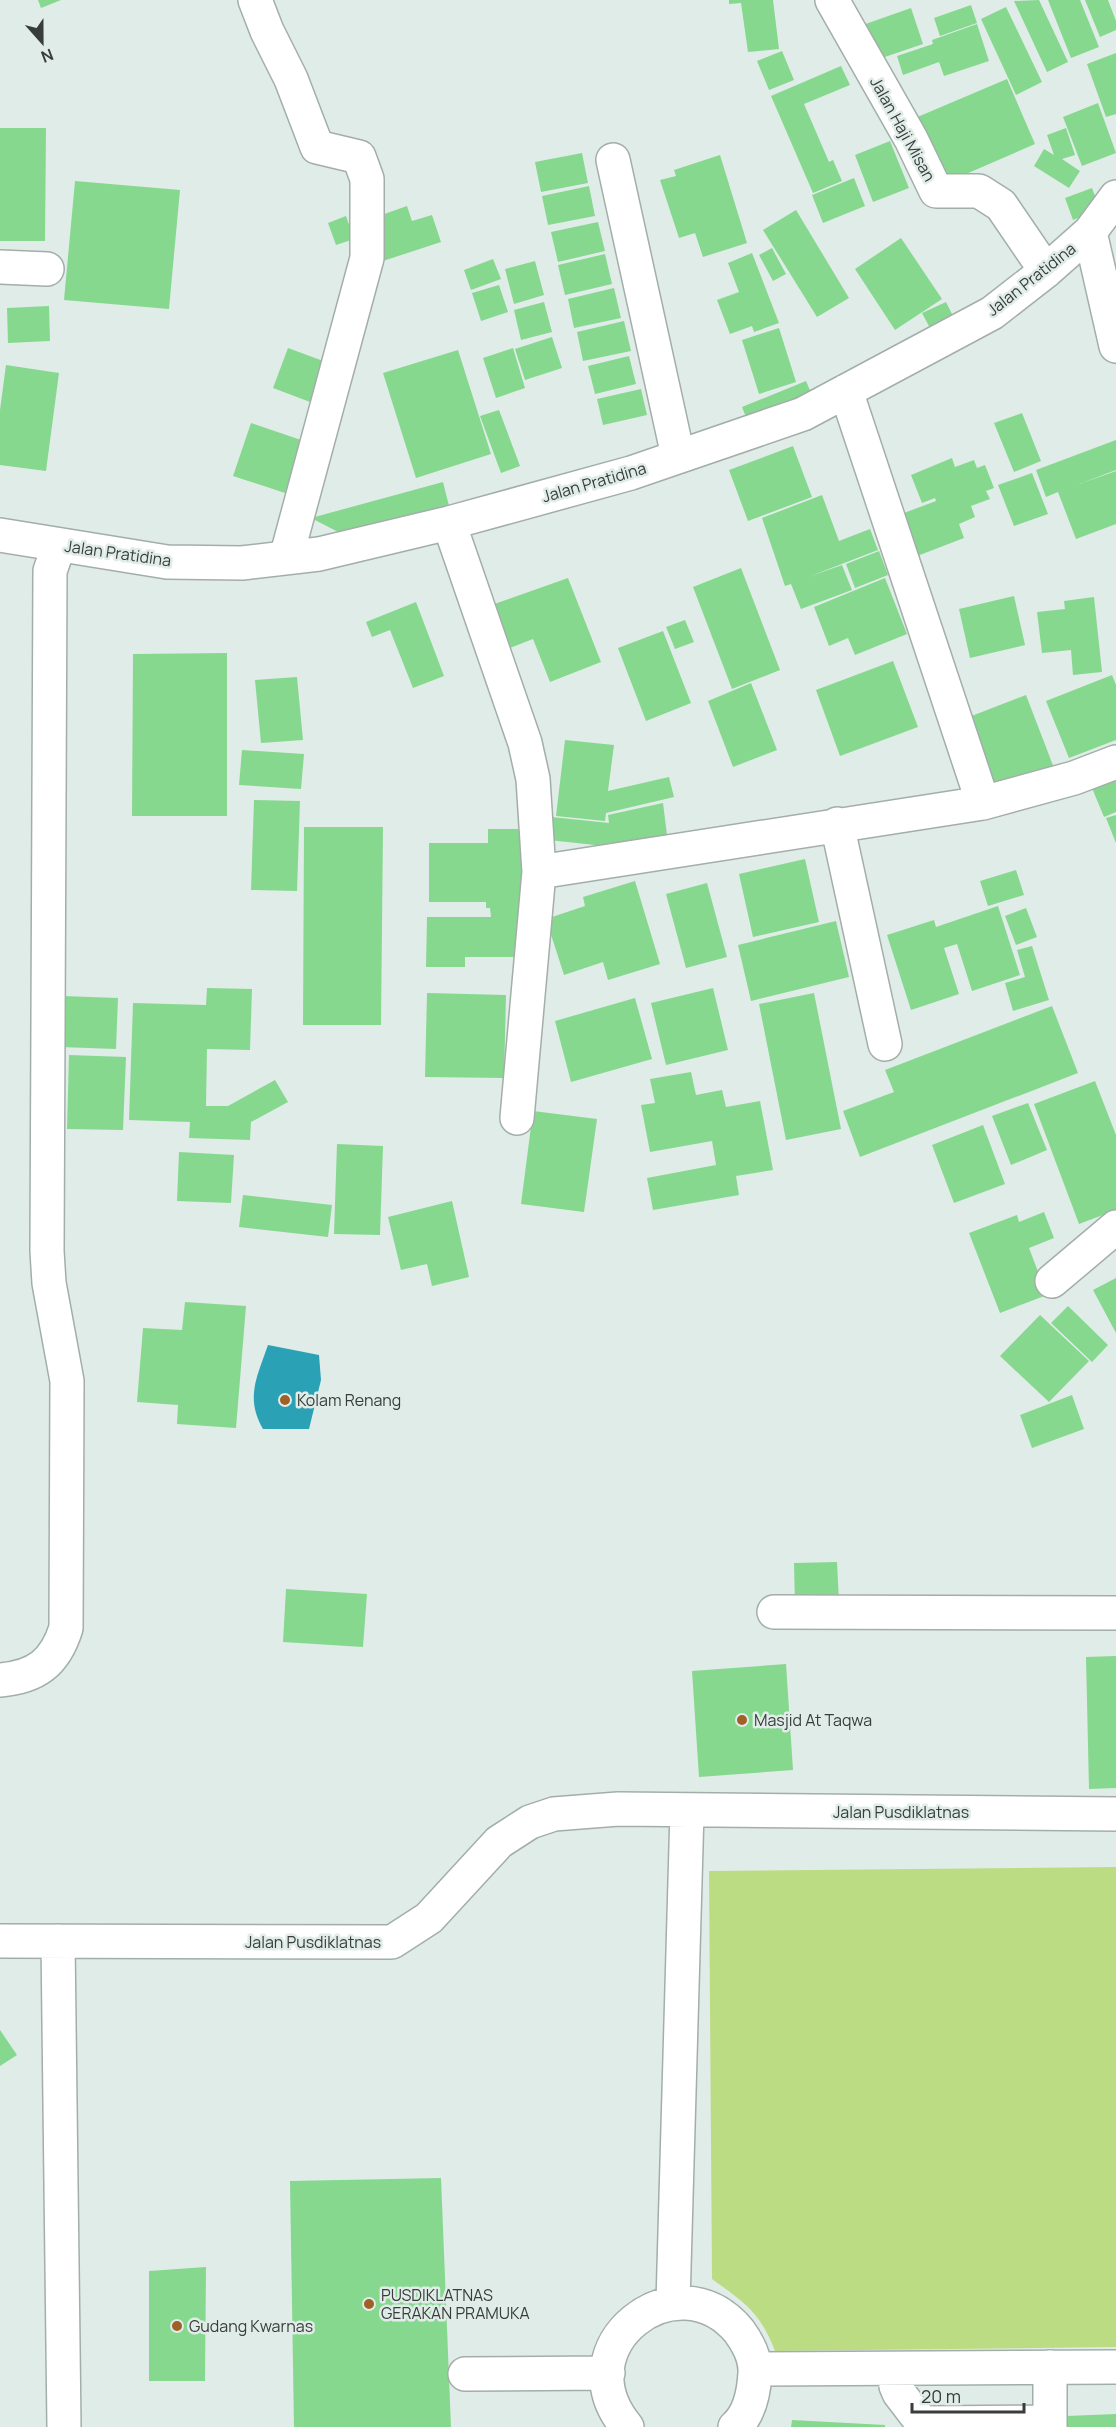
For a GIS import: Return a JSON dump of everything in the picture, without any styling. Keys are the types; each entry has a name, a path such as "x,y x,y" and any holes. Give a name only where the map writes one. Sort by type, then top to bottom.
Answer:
{"street":[{"path":"255,0 267,31 291,78 317,147 359,157 367,179 367,258 286,558"},
{"name":"Jalan Haji Misan","path":"832,0 911,139 936,191 979,191 1001,205 1046,271"},
{"path":"613,160 678,456"},
{"name":"Jalan Pratidina","path":"0,536 167,562 242,562 286,558 319,554 449,523 631,473 803,414 992,313 1046,271 1090,232 1116,197"},
{"path":"1090,232 1116,346"},
{"path":"0,267 47,269"},
{"path":"846,391 983,803"},
{"path":"449,523 525,743 533,779 538,824 539,872 517,1118"},
{"path":"0,1680 27,1675 44,1666 61,1647 66,1628 67,1381 49,1283 47,1251 50,571 59,545"},
{"path":"539,872 983,803 1074,778 1116,762"},
{"path":"837,824 885,1044"},
{"path":"1052,1281 1116,1227"},
{"path":"774,1612 1116,1613"},
{"name":"Jalan Pusdiklatnas","path":"0,1941 392,1942 429,1918 499,1842 530,1822 554,1814 585,1811 687,1811 1116,1814"},
{"path":"673,2303 687,1811"},
{"path":"58,1941 64,2427"},
{"path":"627,2427 615,2413 606,2385 609,2356 623,2330 645,2312 673,2303 702,2306 729,2319 747,2342 756,2369 753,2398 735,2427"},
{"path":"895,2368 896,2386 899,2393 922,2425 1050,2425 1050,2367"},
{"path":"756,2369 1116,2367"},
{"path":"465,2374 608,2373"}],"green space":[{"path":"1116,1867 1116,2347 775,2351 763,2327 750,2309 712,2279 709,1871"}],"water":[{"name":"Kolam Renang","path":"268,1345 319,1355 321,1380 309,1429 263,1429 258,1418 254,1397 257,1377"}],"building":[{"path":"38,0 61,0 41,8"},
{"path":"729,0 773,0 779,49 748,52 741,3 729,4"},
{"path":"1039,0 1068,62 1047,72 1014,1"},
{"path":"1048,0 1080,0 1099,47 1071,58"},
{"path":"1085,0 1108,0 1116,21 1116,30 1100,37"},
{"path":"971,5 977,23 940,36 934,18"},
{"path":"1006,7 1042,82 1016,95 981,19"},
{"path":"911,8 923,44 870,62 857,27"},
{"path":"977,24 989,61 944,76 939,62 903,75 897,56 933,44 932,40"},
{"path":"782,51 794,80 769,90 757,61"},
{"path":"1116,53 1116,114 1106,117 1087,64"},
{"path":"841,66 850,85 804,104 829,162 833,160 842,181 813,193 771,96"},
{"path":"1007,79 1035,144 936,187 908,121"},
{"path":"1098,103 1116,153 1082,166 1063,117"},
{"path":"0,128 46,128 45,241 0,241"},
{"path":"1066,128 1075,155 1062,159 1080,171 1069,188 1034,166 1044,149 1054,155 1047,135"},
{"path":"890,141 909,188 873,202 855,155"},
{"path":"582,153 588,183 541,192 535,162"},
{"path":"720,155 747,243 703,257 695,233 679,238 660,180 676,176 674,170"},
{"path":"854,178 865,206 823,223 812,195"},
{"path":"75,181 180,190 169,309 64,300"},
{"path":"589,186 595,216 548,225 542,196"},
{"path":"1092,188 1100,209 1073,220 1065,198"},
{"path":"407,206 412,221 432,215 441,242 383,261 374,233 373,218"},
{"path":"796,210 849,298 817,317 763,230"},
{"path":"346,216 354,239 336,245 328,223"},
{"path":"598,222 605,251 558,262 551,232"},
{"path":"901,238 942,299 895,330 855,269"},
{"path":"772,248 786,274 773,281 759,255"},
{"path":"752,253 779,323 754,332 752,326 730,334 717,300 739,292 728,263"},
{"path":"605,254 612,284 565,295 558,265"},
{"path":"493,259 501,279 471,290 464,270"},
{"path":"535,261 544,295 514,304 505,269"},
{"path":"499,285 508,312 481,321 472,293"},
{"path":"614,288 621,318 574,328 568,299"},
{"path":"544,302 552,332 521,340 514,310"},
{"path":"946,302 955,320 932,332 922,313"},
{"path":"49,306 50,341 8,343 7,308"},
{"path":"624,321 631,351 583,361 577,332"},
{"path":"779,328 796,382 759,394 742,340"},
{"path":"552,337 562,368 525,380 515,349"},
{"path":"288,348 334,365 318,405 273,388"},
{"path":"513,348 525,388 496,398 483,358"},
{"path":"458,350 491,454 416,478 383,373"},
{"path":"629,356 636,384 595,394 588,366"},
{"path":"6,365 59,373 46,471 0,465 0,410"},
{"path":"806,381 814,400 750,427 742,407"},
{"path":"641,389 647,415 603,425 597,399"},
{"path":"499,410 520,466 501,473 480,416"},
{"path":"1022,413 1041,461 1014,472 994,423"},
{"path":"251,423 304,441 285,493 233,476"},
{"path":"1116,440 1116,470 1079,484 1116,471 1116,524 1076,539 1058,492 1046,497 1036,470"},
{"path":"793,446 812,497 748,521 729,470"},
{"path":"952,458 955,467 974,460 977,468 985,465 994,488 986,491 990,499 971,506 975,517 959,524 964,538 912,558 896,516 936,501 935,498 922,503 911,475"},
{"path":"1032,473 1048,514 1014,526 998,485"},
{"path":"443,482 450,510 350,538 311,518"},
{"path":"822,495 839,541 870,529 878,550 808,577 842,565 852,590 801,609 791,584 785,586 762,518"},
{"path":"879,551 888,575 855,588 846,564"},
{"path":"741,568 780,670 732,689 693,587"},
{"path":"568,578 601,662 550,682 533,639 497,653 480,609"},
{"path":"885,578 907,634 855,655 848,638 829,646 814,607"},
{"path":"1014,596 1025,645 970,658 959,609"},
{"path":"1094,597 1102,672 1073,675 1071,650 1042,653 1037,612 1065,609 1064,601"},
{"path":"416,602 444,676 413,688 390,630 372,637 366,622"},
{"path":"685,620 694,642 675,649 666,627"},
{"path":"663,631 691,703 646,721 618,648"},
{"path":"227,653 227,816 132,816 133,654"},
{"path":"893,661 918,727 840,756 816,690"},
{"path":"1112,675 1116,685 1116,740 1069,758 1046,701"},
{"path":"297,677 303,740 261,743 255,680"},
{"path":"751,683 777,750 733,767 708,701"},
{"path":"1026,695 1054,768 997,790 969,717"},
{"path":"565,740 614,745 608,791 669,777 674,797 606,813 605,821 556,816"},
{"path":"242,750 304,754 301,789 239,785"},
{"path":"1116,779 1116,812 1104,817 1092,788"},
{"path":"254,800 300,801 297,891 251,890"},
{"path":"663,803 668,843 614,847 539,839 542,816 609,823 608,815"},
{"path":"1116,815 1116,843 1106,818"},
{"path":"304,827 383,827 381,1025 303,1025"},
{"path":"488,829 524,829 523,909 518,909 518,917 524,917 523,957 465,957 465,967 426,967 427,917 491,917 490,908 486,908 486,902 429,902 429,843 488,843"},
{"path":"805,859 819,922 753,937 739,874"},
{"path":"1016,870 1024,895 988,906 980,881"},
{"path":"635,881 660,964 608,980 603,962 564,975 546,919 585,906 583,897"},
{"path":"707,883 727,957 686,968 666,894"},
{"path":"998,906 1020,975 972,991 957,944 944,948 959,994 911,1010 887,935 934,920 936,927"},
{"path":"1026,908 1037,937 1016,945 1005,916"},
{"path":"836,921 849,977 751,1001 738,945"},
{"path":"1032,946 1049,1000 1013,1011 1005,983 1025,977 1017,950"},
{"path":"207,988 252,989 250,1050 207,1049 206,1106 228,1106 275,1080 288,1102 251,1122 250,1140 189,1138 190,1122 129,1120 133,1003 206,1005"},
{"path":"713,988 728,1050 666,1065 651,1003"},
{"path":"427,993 506,995 504,1078 425,1077"},
{"path":"814,993 841,1129 786,1140 759,1004"},
{"path":"62,996 118,998 116,1049 60,1047"},
{"path":"635,998 652,1059 571,1082 555,1021"},
{"path":"1052,1006 1078,1073 860,1157 843,1111 894,1092 885,1070"},
{"path":"69,1055 126,1057 123,1130 67,1129"},
{"path":"691,1072 696,1095 722,1090 726,1107 760,1101 773,1170 736,1176 739,1195 653,1210 647,1178 716,1165 712,1141 650,1152 641,1105 655,1103 650,1079"},
{"path":"1095,1081 1116,1135 1116,1210 1079,1224 1034,1104"},
{"path":"1028,1103 1047,1150 1011,1165 992,1116"},
{"path":"533,1111 597,1119 584,1212 521,1204"},
{"path":"983,1125 1005,1184 954,1203 932,1145"},
{"path":"337,1144 383,1146 380,1235 334,1234"},
{"path":"179,1152 234,1155 231,1203 177,1201"},
{"path":"243,1195 332,1205 328,1237 239,1227"},
{"path":"452,1201 469,1277 432,1286 427,1264 401,1270 388,1217"},
{"path":"1044,1212 1054,1238 1029,1248 1047,1295 1000,1313 969,1233 1017,1215 1019,1222"},
{"path":"1116,1278 1116,1333 1093,1290"},
{"path":"185,1302 246,1306 236,1428 177,1424 178,1405 137,1402 143,1328 182,1330"},
{"path":"1068,1306 1108,1345 1092,1362 1051,1323"},
{"path":"1040,1315 1089,1361 1049,1402 1000,1356"},
{"path":"1072,1395 1084,1429 1032,1448 1020,1415"},
{"path":"837,1562 839,1602 795,1604 794,1563"},
{"path":"286,1589 367,1594 363,1647 283,1642"},
{"path":"1116,1656 1116,1788 1089,1789 1086,1657"},
{"name":"Masjid At Taqwa","path":"786,1664 793,1770 699,1777 692,1671"},
{"path":"0,2030 17,2055 0,2066"},
{"name":"PUSDIKLATNAS GERAKAN PRAMUKA","path":"441,2178 451,2427 294,2427 290,2181"},
{"name":"Gudang Kwarnas","path":"206,2267 205,2381 149,2381 149,2271"},
{"path":"1116,2414 1116,2427 1068,2427 1067,2416"},
{"path":"792,2420 885,2425 885,2427 791,2427"}],"place":[{"name":"Kolam Renang","path":"285,1400"},
{"name":"Masjid At Taqwa","path":"742,1720"},
{"name":"PUSDIKLATNAS GERAKAN PRAMUKA","path":"369,2304"},
{"name":"Gudang Kwarnas","path":"177,2326"}]}
